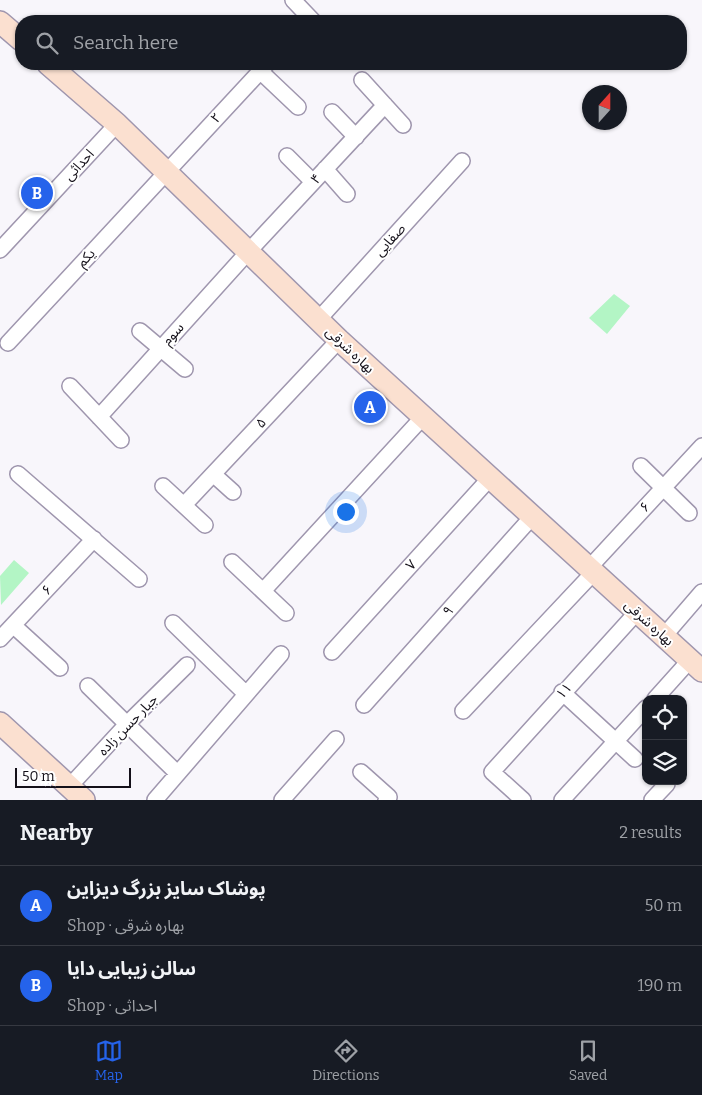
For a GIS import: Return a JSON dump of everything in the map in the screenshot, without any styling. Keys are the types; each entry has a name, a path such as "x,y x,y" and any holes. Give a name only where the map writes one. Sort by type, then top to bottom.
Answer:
{"street":[{"path":"294,0 306,15"},
{"path":"0,22 15,35"},
{"name":"بهاره شرقی","path":"55,70 117,124 339,340 696,666"},
{"name":"۲","path":"165,172 261,70"},
{"path":"265,70 298,107"},
{"path":"362,80 403,125"},
{"name":"۴","path":"248,252 385,106"},
{"path":"332,112 356,137"},
{"name":"احداثی","path":"0,250 117,124"},
{"path":"287,156 314,182"},
{"name":"صفایی","path":"318,320 462,161"},
{"path":"325,169 347,194"},
{"name":"یکم","path":"8,343 165,172"},
{"name":"سوم","path":"99,417 248,252"},
{"path":"140,330 185,369"},
{"name":"۵","path":"184,505 339,340"},
{"path":"70,386 122,440"},
{"path":"263,591 423,417"},
{"name":"۶","path":"463,711 702,446"},
{"path":"641,466 689,513"},
{"path":"18,474 139,579"},
{"path":"212,474 233,492"},
{"name":"۷","path":"332,652 490,478"},
{"path":"162,486 205,524"},
{"name":"۹","path":"364,705 532,517"},
{"name":"۶","path":"0,639 94,539"},
{"path":"232,562 286,613"},
{"path":"664,636 702,592"},
{"name":"۱۱","path":"523,800 492,772 562,692 637,612"},
{"path":"173,623 246,694"},
{"path":"14,626 60,668"},
{"path":"155,800 281,654"},
{"name":"جبار حسن زاده","path":"77,793 128,723 187,665"},
{"path":"659,695 696,666"},
{"path":"88,686 128,723 177,774"},
{"path":"562,692 635,759"},
{"path":"562,800 642,713"},
{"path":"0,723 77,793"},
{"path":"282,800 336,739"},
{"path":"362,772 389,797 386,800"},
{"path":"652,800 665,785"}],"green space":[{"path":"614,294 630,306 607,334 589,318"},
{"path":"14,560 29,573 1,605 0,576"}],"place":[{"name":"سالن زیبایی دایا","path":"37,193"},
{"name":"پوشاک سایز بزرگ دیزاین","path":"370,407"}]}
